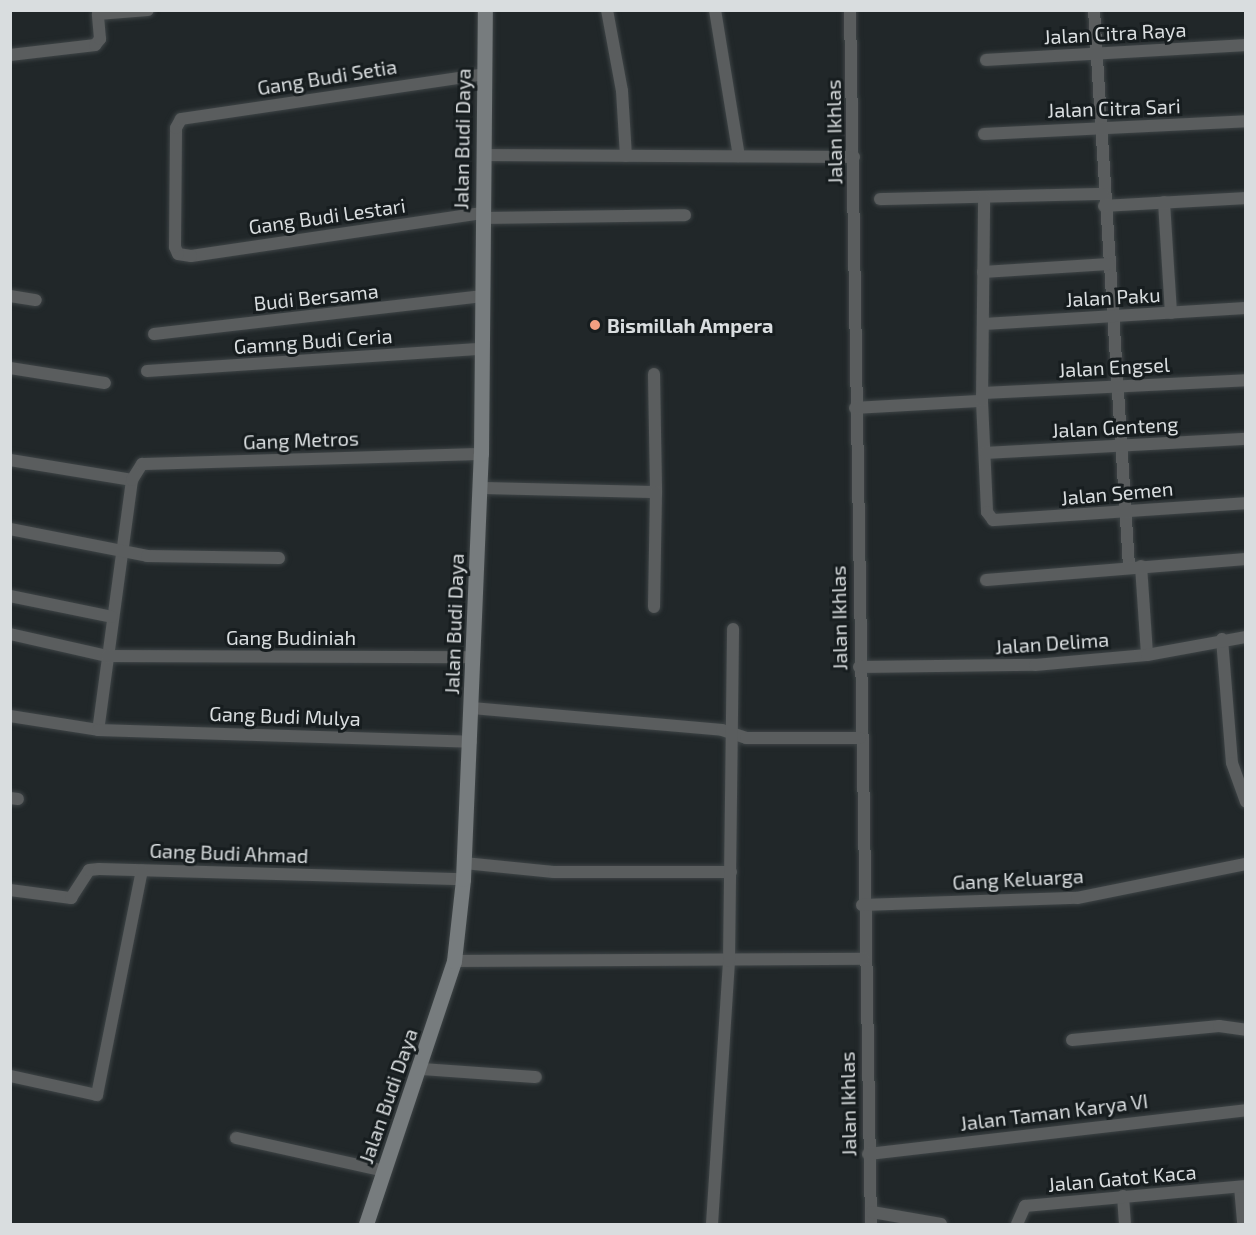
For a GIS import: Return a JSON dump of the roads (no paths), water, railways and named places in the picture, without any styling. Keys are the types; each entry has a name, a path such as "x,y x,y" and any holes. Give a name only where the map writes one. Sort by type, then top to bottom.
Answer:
{"street":[{"path":"10,55 95,45 100,39 99,14 148,10"},
{"name":"Jalan Budi Daya","path":"366,1224 421,1069 454,961 464,871 481,454 485,10"},
{"path":"607,10 622,91 626,156"},
{"path":"715,10 739,156"},
{"name":"Jalan Ikhlas","path":"850,10 854,157 862,905 871,1218"},
{"path":"1094,10 1103,200 1125,511 1148,655"},
{"name":"Jalan Citra Raya","path":"987,60 1245,45"},
{"name":"Gang Budi Setia","path":"178,254 177,122 484,74"},
{"name":"Jalan Citra Sari","path":"984,134 1245,121"},
{"path":"483,155 854,157"},
{"path":"984,198 983,397 986,453"},
{"path":"880,199 984,198 1164,202 1245,198"},
{"path":"1164,202 1171,313"},
{"name":"Gang Budi Lestari","path":"178,254 482,216 685,216"},
{"path":"983,272 1109,264"},
{"path":"10,296 36,300"},
{"name":"Budi Bersama","path":"154,334 481,296"},
{"name":"Jalan Paku","path":"984,324 1245,308"},
{"name":"Gamng Budi Ceria","path":"147,371 481,349"},
{"path":"10,368 105,383"},
{"path":"654,374 656,492 654,607"},
{"name":"Jalan Engsel","path":"855,408 1116,387 1245,380"},
{"name":"Jalan Genteng","path":"986,453 1245,439"},
{"name":"Jalan Semen","path":"986,453 987,512 993,520 1245,502"},
{"name":"Gang Metros","path":"132,480 142,464 481,454"},
{"path":"10,460 132,480 98,730"},
{"path":"479,488 656,492"},
{"path":"10,529 179,559 279,558"},
{"path":"986,580 1135,566 1245,559"},
{"path":"10,596 112,617"},
{"path":"712,1224 729,961 735,734 733,629"},
{"name":"Gang Budiniah","path":"10,634 107,656 474,657"},
{"name":"Jalan Delima","path":"859,667 1023,666 1148,655 1222,639 1245,637"},
{"path":"1222,639 1232,763 1245,802"},
{"path":"472,708 735,734 860,738"},
{"name":"Gang Budi Mulya","path":"10,716 98,730 471,742"},
{"name":"Gang Keluarga","path":"862,905 1077,898 1245,864"},
{"name":"Gang Budi Ahmad","path":"10,890 62,899 79,892 89,870 731,872"},
{"path":"10,1076 97,1095 142,870"},
{"path":"454,961 864,959"},
{"path":"1072,1040 1220,1026 1245,1030"},
{"path":"421,1069 536,1077"},
{"name":"Jalan Taman Karya VI","path":"868,1154 1245,1110"},
{"path":"236,1138 385,1171"},
{"path":"1243,1186 1243,1224"},
{"name":"Jalan Gatot Kaca","path":"1017,1224 1025,1206 1243,1186"},
{"path":"1123,1196 1125,1224"},
{"path":"871,1218 941,1224"}],"place":[{"name":"Bismillah Ampera","path":"595,325"}]}
